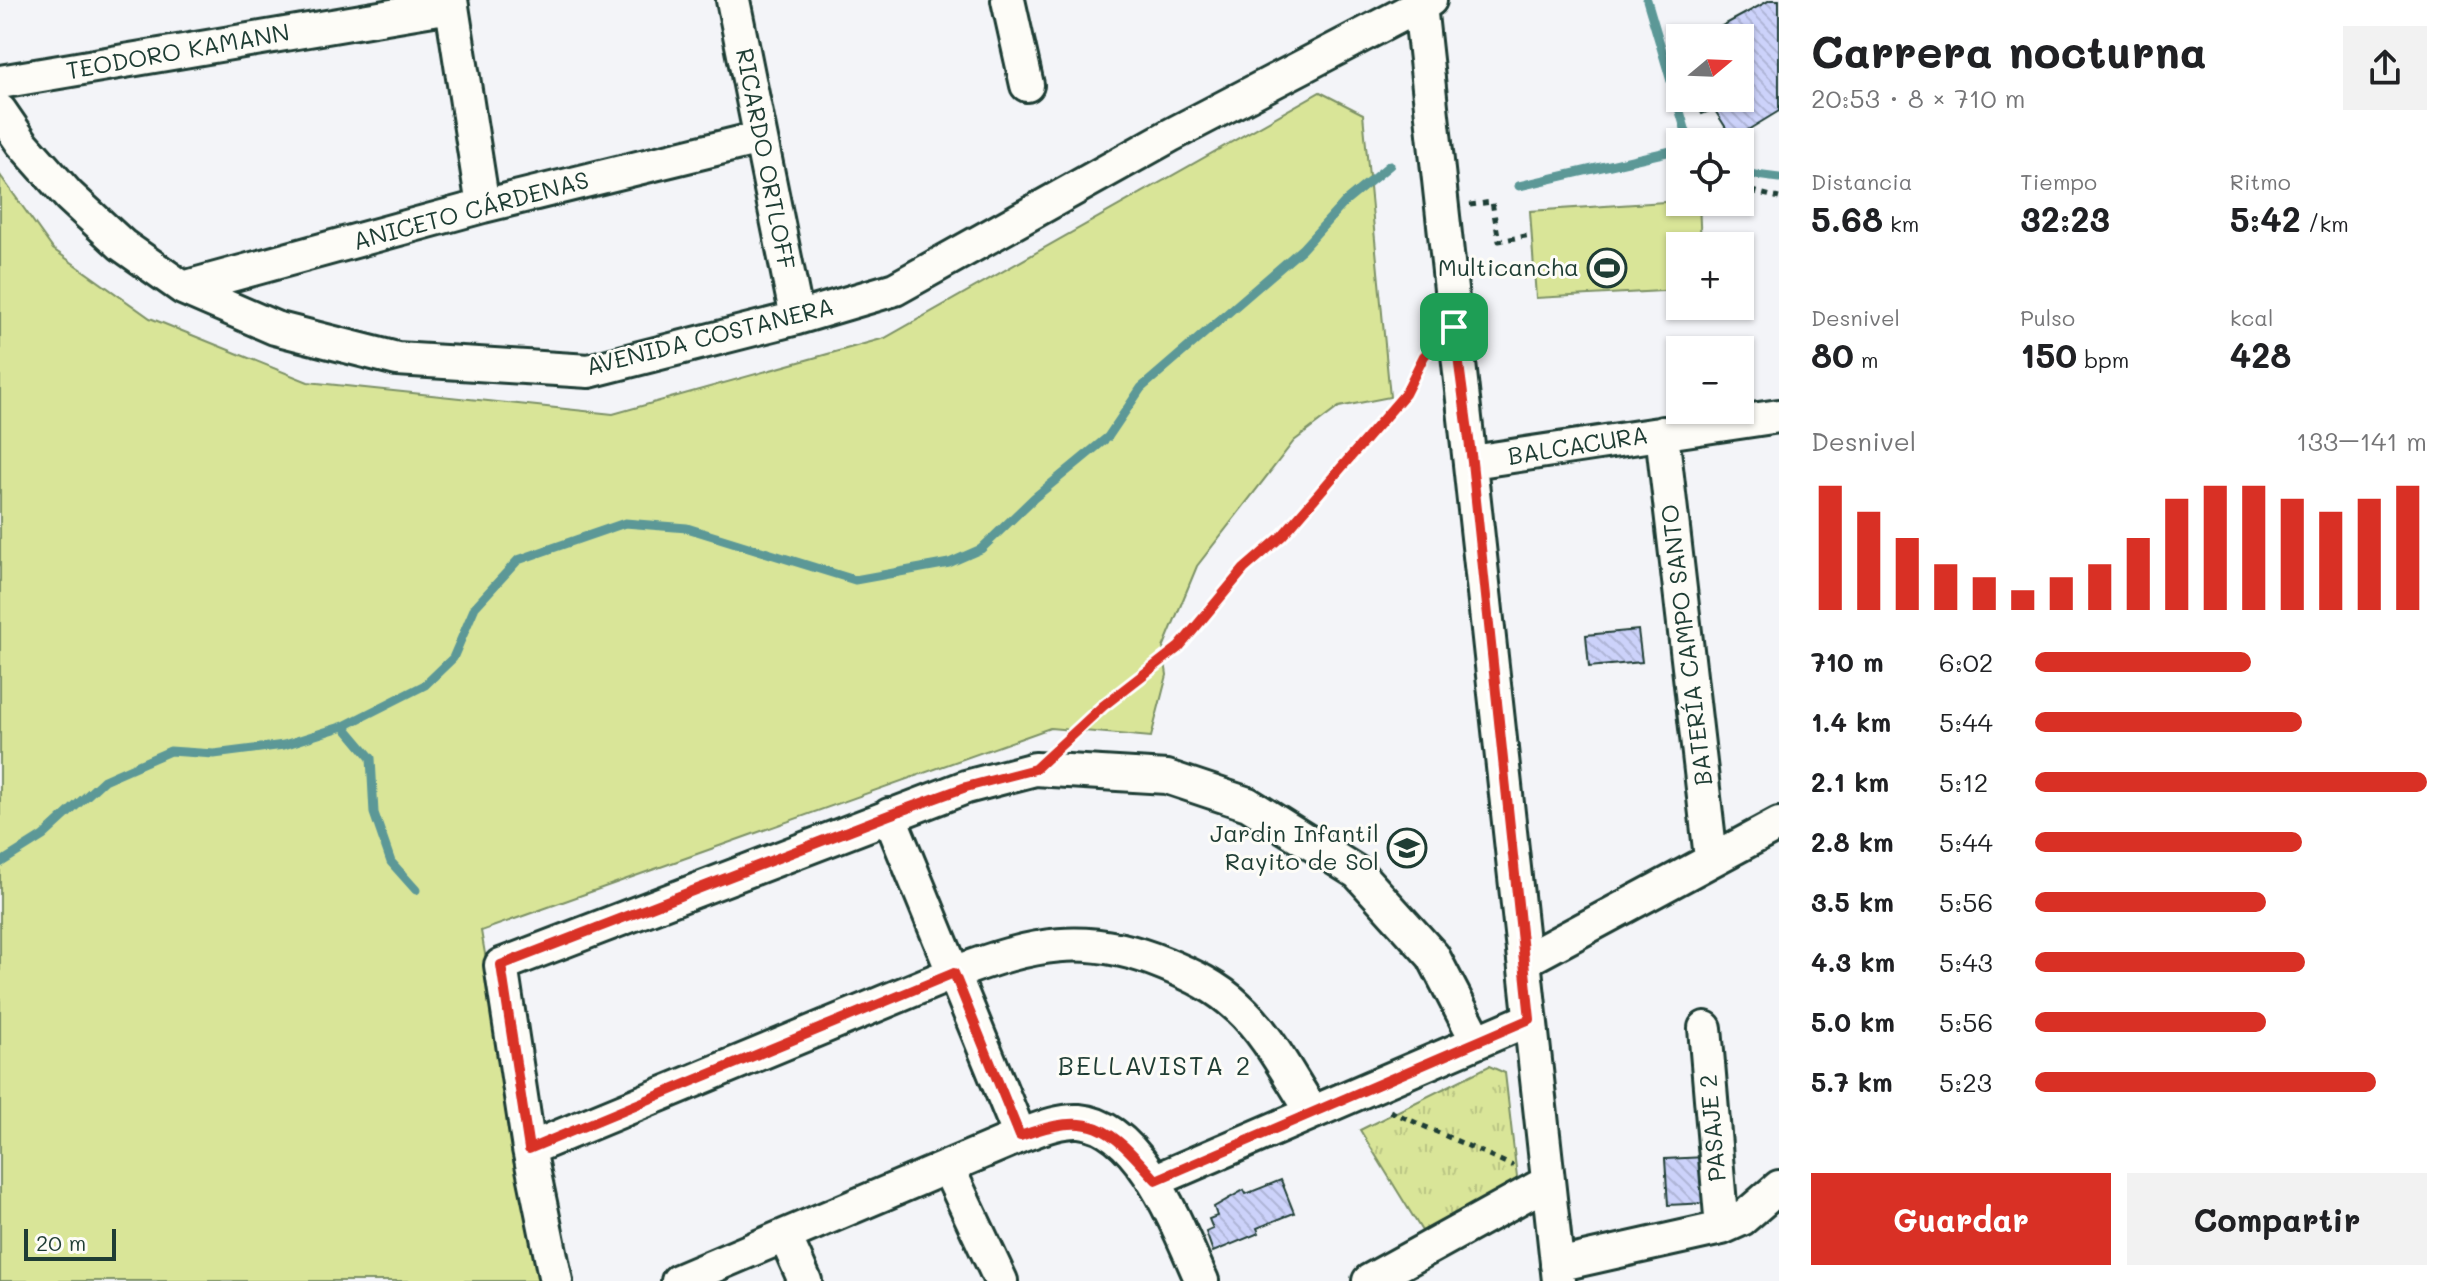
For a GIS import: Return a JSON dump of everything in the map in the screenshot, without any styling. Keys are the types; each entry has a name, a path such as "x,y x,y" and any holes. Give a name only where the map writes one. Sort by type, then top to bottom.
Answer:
{"street":[{"name":"RICARDO ORTLOFF","path":"733,0 797,318"},
{"path":"1008,0 1027,85"},
{"path":"451,3 483,206"},
{"name":"TEODORO KAMANN","path":"0,82 451,3"},
{"path":"1425,3 1441,209 1472,462 1558,1273 1722,1228 1742,1219 1779,1187"},
{"name":"AVENIDA COSTANERA","path":"0,111 22,143 69,196 122,245 183,288 275,328 397,359 589,371 797,318 895,289 1171,135 1425,3"},
{"name":"ANICETO CÁRDENAS","path":"183,288 483,206 760,138"},
{"name":"BALCACURA","path":"1472,462 1779,416"},
{"name":"BATERÍA CAMPO SANTO","path":"1662,433 1711,858"},
{"path":"556,1281 529,1149 501,965 889,815 966,787 1035,769 1167,777 1248,804 1358,873 1433,956 1477,1041"},
{"path":"889,815 1020,1136"},
{"path":"1524,961 1779,824"},
{"path":"529,1149 954,973 1005,954 1058,943 1111,945 1201,979 1239,1007 1264,1038 1312,1111"},
{"path":"1156,1180 1530,1019"},
{"name":"PASAJE 2","path":"1705,1028 1722,1228"},
{"path":"678,1281 1020,1136 1062,1122 1082,1121 1126,1147 1156,1180 1202,1281"},
{"path":"948,1168 1001,1281"},
{"path":"1369,1281 1548,1182"},
{"path":"785,1236 805,1281"}],"path":[{"path":"1754,192 1779,198"},
{"path":"1441,209 1492,202 1499,241 1531,235"},
{"path":"1035,769 1103,706 1179,647 1244,569 1282,536 1405,394 1424,356 1454,327"},
{"path":"1353,1094 1514,1167"}],"green space":[{"path":"1320,92 1363,114 1390,397 1339,407 1294,441 1197,566 1163,648 1167,675 1151,737 1050,728 481,931 542,1281 0,1281 0,175 53,249 150,318 308,382 613,414 885,338"},
{"name":"Multicancha","path":"1666,202 1666,216 1700,216 1700,232 1666,232 1666,291 1536,298 1530,211"},
{"path":"1489,1066 1505,1073 1518,1186 1422,1231 1360,1130"}],"building":[{"path":"1770,0 1779,0 1779,111 1751,128 1726,128 1716,112 1754,112 1754,24 1726,24"},
{"path":"1638,630 1642,662 1589,667 1586,635"},
{"path":"1705,1157 1708,1203 1668,1205 1665,1159"},
{"path":"1281,1180 1294,1213 1257,1228 1259,1233 1213,1252 1206,1232 1213,1229 1209,1219 1217,1216 1214,1207 1244,1190 1246,1194"}],"waterway":[{"path":"1647,0 1685,128"},
{"path":"1519,186 1666,152"},
{"path":"0,863 43,836 104,780 170,751 214,754 284,745 344,726 425,685 453,658 475,607 518,560 625,523 687,528 855,580 949,563 981,549 1034,498 1108,437 1141,388 1302,249 1345,202 1390,165"},
{"path":"1754,175 1779,178"},
{"path":"344,726 371,758 374,813 391,862 416,890"}],"place":[{"name":"Multicancha","path":"1607,268"},
{"name":"Jardin Infantil Rayito de Sol","path":"1407,848"}],"district":[{"name":"BELLAVISTA 2","path":"1155,1066"}],"route":[{"path":"1454,327 1472,462 1530,1019 1156,1180 1126,1147 1082,1121 1062,1122 1020,1136 954,973 529,1149 501,965 889,815 966,787 1035,769 1103,706 1179,647 1244,569 1282,536 1405,394 1424,356 1454,327"}]}
